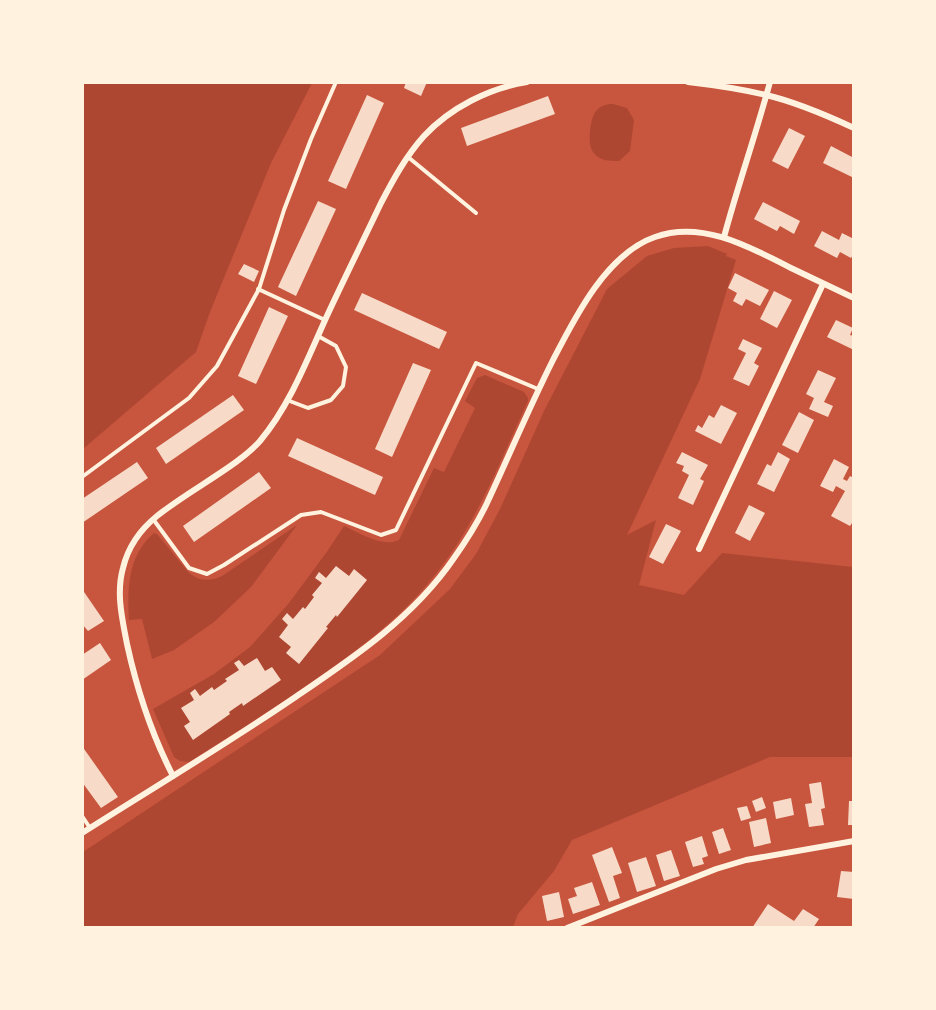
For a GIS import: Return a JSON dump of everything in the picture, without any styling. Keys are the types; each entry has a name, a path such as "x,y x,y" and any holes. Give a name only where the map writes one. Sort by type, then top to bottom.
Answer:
{"street":[{"path":"173,776 149,724 126,637 120,606 120,583 128,552 136,538 153,519 259,442 288,400 381,203 408,157 423,137 474,99 504,87 526,82"},
{"path":"688,82 767,95 854,128"},
{"path":"724,237 770,82"},
{"path":"82,833 236,738 352,659 390,629 413,607 440,576 470,533 485,506 538,389 591,292 612,267 637,246 669,232 702,232 724,237 750,247 854,298"},
{"path":"699,549 823,284"},
{"path":"567,927 716,869 746,860 854,841"}],"lane":[{"path":"82,477 189,398 217,366 258,289 310,139 336,82"},
{"path":"408,157 476,213"},
{"path":"258,289 325,320"},
{"path":"288,400 308,408 331,400 343,386 346,367 336,346 318,336"},
{"path":"153,519 189,568 207,574 300,515 321,512 381,535 396,530 476,363 538,389"},
{"path":"82,816 91,828"}],"shaded area":[{"path":"83,82 312,83 271,163 196,352 83,449"},
{"path":"613,104 627,108 634,120 630,151 619,161 601,159 593,152 590,143 594,114 602,106"},
{"path":"708,246 736,260 700,379 627,535 656,520 639,585 684,595 722,553 853,567 853,757 770,757 572,840 554,871 518,914 513,927 83,927 83,852 380,655 450,589 476,554 500,509 544,411 607,289 647,256 674,248"},
{"path":"485,375 524,392 528,401 477,510 452,551 426,586 370,639 290,697 189,762 180,761 174,757 153,709 214,674 250,647 289,603 344,526 378,541 399,540 434,468 444,472 475,408 465,401 477,378"},
{"path":"297,525 251,587 214,622 174,650 152,659 142,619 129,620 128,596 134,562 145,542 154,533 189,573 197,578 209,580 222,576"}],"building":[{"path":"406,82 427,82 421,96 404,88"},
{"path":"367,95 384,103 346,189 328,181"},
{"path":"548,96 555,114 467,146 461,128"},
{"path":"789,128 805,136 788,169 772,161"},
{"path":"831,146 854,158 854,178 823,163"},
{"path":"318,201 336,209 296,296 278,287"},
{"path":"763,202 800,221 794,234 780,226 777,231 754,219"},
{"path":"822,231 839,240 842,233 854,239 854,253 851,258 840,252 837,258 814,246"},
{"path":"244,264 259,271 254,282 238,274"},
{"path":"735,273 769,290 760,306 746,299 742,306 733,301 737,293 728,288"},
{"path":"774,291 792,300 777,328 760,319"},
{"path":"362,293 447,332 439,349 354,310"},
{"path":"269,307 288,316 256,384 238,376"},
{"path":"836,320 853,328 850,335 854,336 854,350 827,337"},
{"path":"743,339 762,348 754,363 759,366 749,386 733,379 746,353 738,349"},
{"path":"413,363 431,370 392,457 375,449"},
{"path":"818,370 836,378 824,402 833,406 828,417 809,409 814,398 806,394"},
{"path":"233,395 244,410 166,464 156,448"},
{"path":"721,405 737,413 721,444 695,431 698,425 702,428 709,415 714,418"},
{"path":"799,412 814,420 798,453 782,445"},
{"path":"297,438 383,477 375,495 288,456"},
{"path":"682,452 708,465 700,479 704,481 693,505 678,498 689,475 682,471 684,466 676,463"},
{"path":"778,452 790,459 774,492 757,484 767,464 771,466"},
{"path":"834,459 849,467 843,479 847,481 850,476 854,478 854,520 850,526 831,516 845,491 836,486 833,492 820,486"},
{"path":"137,462 148,478 82,523 82,499"},
{"path":"259,472 271,488 194,542 183,526"},
{"path":"749,505 765,513 750,541 735,533"},
{"path":"666,524 681,531 663,564 649,557"},
{"path":"336,566 349,576 354,569 367,580 326,627 328,628 299,664 286,653 291,647 279,637 288,625 282,619 287,613 293,619 303,607 305,609 314,597 312,595 322,583 315,578 319,572 326,578"},
{"path":"82,589 104,621 88,631 82,624"},
{"path":"100,643 111,660 82,680 82,655"},
{"path":"257,658 265,671 272,667 281,680 243,706 242,703 193,740 184,726 190,722 181,708 194,700 190,693 195,689 200,696 212,687 214,690 239,670 234,663 239,660 244,666"},
{"path":"82,746 118,797 101,808 82,782"},
{"path":"821,782 825,808 821,809 824,825 809,827 805,804 812,803 809,784"},
{"path":"762,797 766,808 756,812 752,801"},
{"path":"791,798 794,815 776,819 773,802"},
{"path":"849,801 854,801 854,825 848,825"},
{"path":"747,806 751,818 741,821 737,808"},
{"path":"766,818 771,843 754,847 749,822"},
{"path":"723,828 731,850 719,854 712,832"},
{"path":"702,836 708,856 702,858 704,864 693,867 685,842"},
{"path":"612,847 622,873 613,876 620,898 609,902 592,855"},
{"path":"671,850 680,876 664,881 656,855"},
{"path":"646,857 656,886 637,892 628,863"},
{"path":"841,871 854,872 854,899 837,897"},
{"path":"592,882 600,905 573,914 568,899 577,896 574,888"},
{"path":"559,892 564,917 547,921 542,896"},
{"path":"768,904 794,921 803,909 819,919 813,928 752,928"}]}
